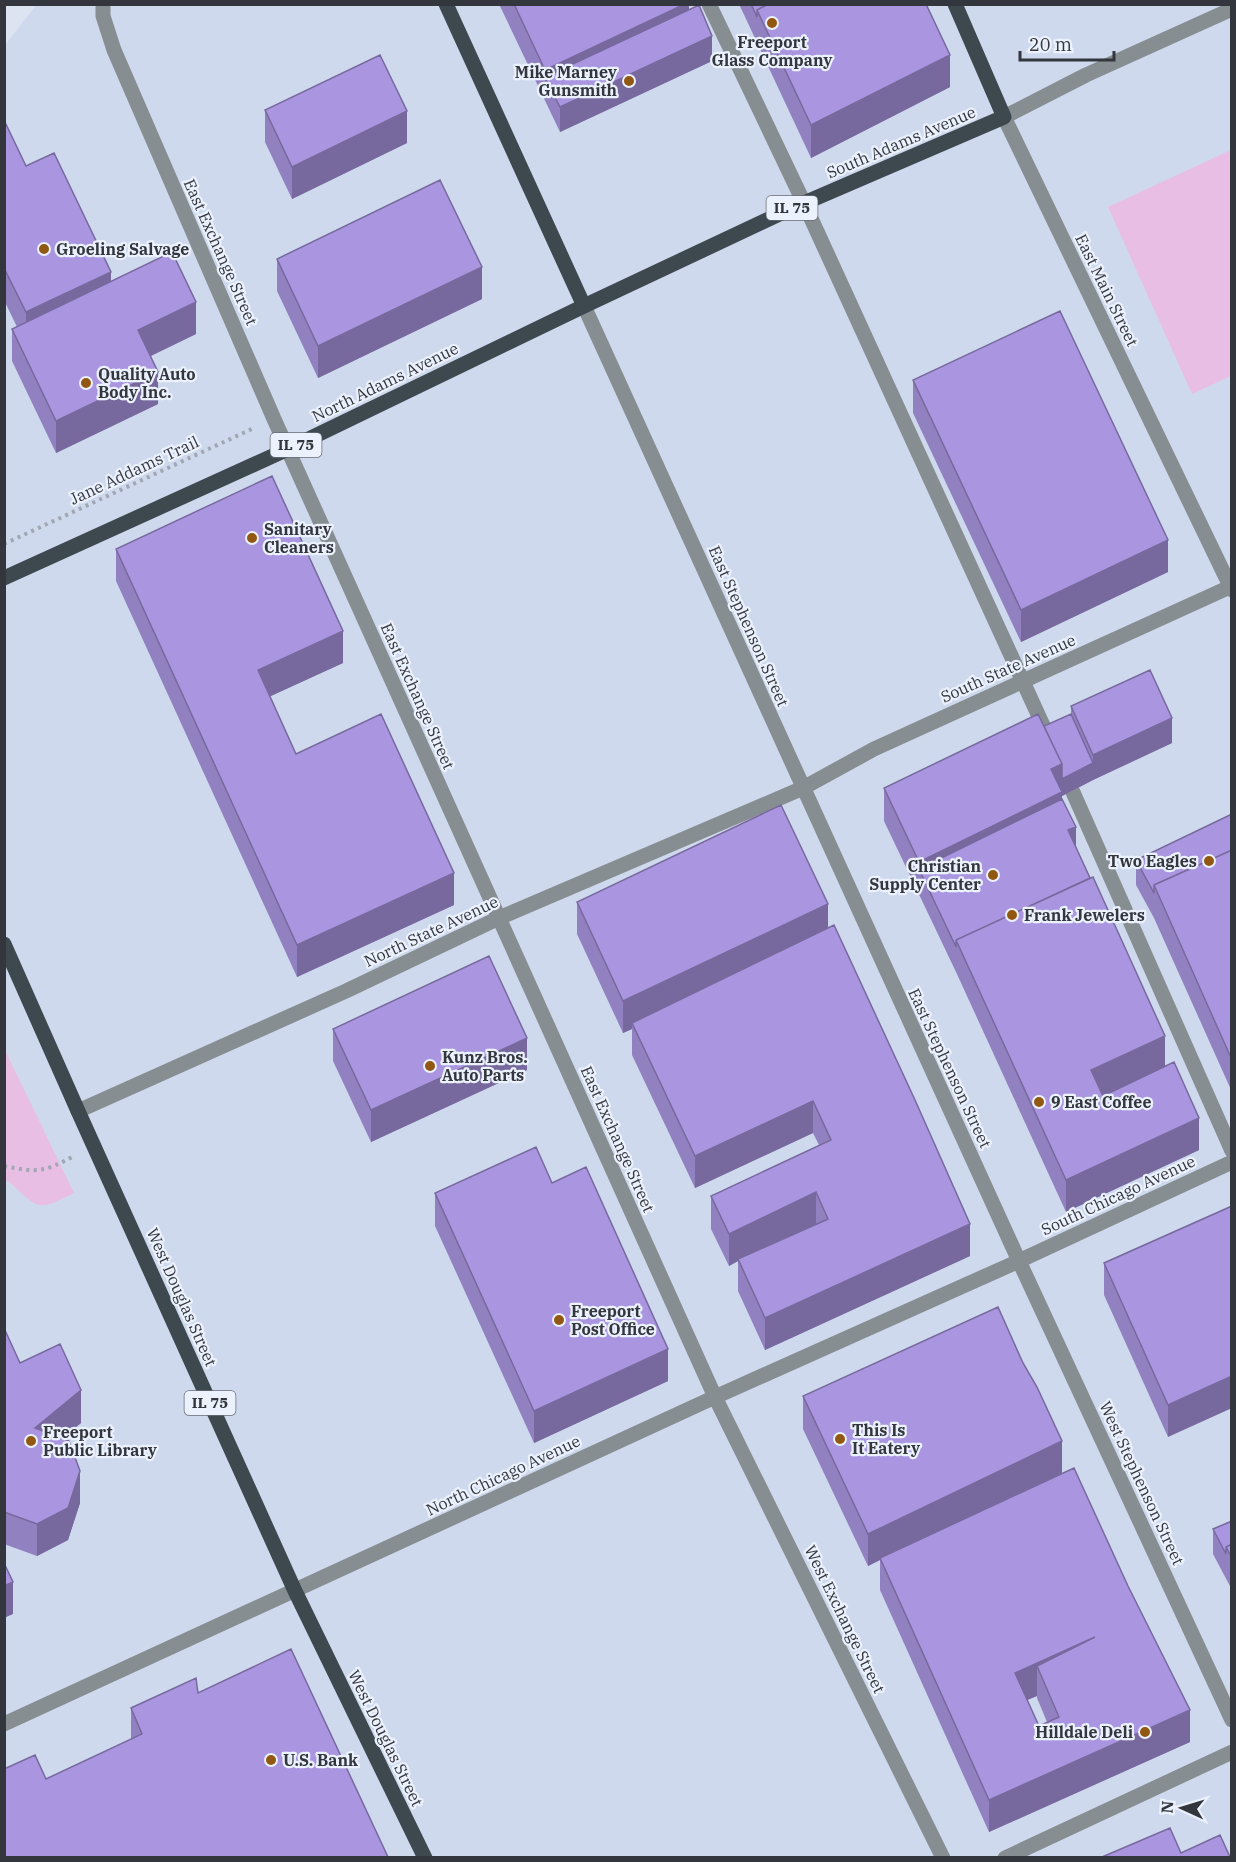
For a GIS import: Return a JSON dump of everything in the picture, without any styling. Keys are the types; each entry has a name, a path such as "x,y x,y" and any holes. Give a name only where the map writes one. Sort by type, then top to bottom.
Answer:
{"main road":[{"name":"East Stephenson Street","path":"446,4 584,306"},
{"name":"East Main Street","path":"955,4 1004,117"},
{"name":"South Adams Avenue","path":"584,306 804,203 1004,117"},
{"name":"North Adams Avenue","path":"4,578 288,449 584,306"},
{"name":"West Douglas Street","path":"4,944 295,1591 425,1857"}],"street":[{"name":"East Exchange Street","path":"103,4 103,16 114,50 274,419 715,1397"},
{"path":"708,4 804,203 1024,680 1232,1151"},
{"name":"South Adams Avenue","path":"1004,117 1086,75 1230,14"},
{"name":"East Main Street","path":"1004,117 1231,588"},
{"name":"East Stephenson Street","path":"584,306 1019,1261"},
{"name":"South State Avenue","path":"803,788 874,749 1231,588"},
{"name":"North State Avenue","path":"78,1111 346,991 499,918 803,788"},
{"name":"South Chicago Avenue","path":"1019,1261 1232,1162"},
{"name":"North Chicago Avenue","path":"4,1724 715,1397 1019,1261"},
{"name":"West Stephenson Street","path":"1019,1261 1232,1720"},
{"name":"West Exchange Street","path":"715,1397 943,1857"},
{"path":"1005,1857 1232,1752"}],"path":[{"name":"Jane Addams Trail","path":"4,544 274,419"},
{"path":"4,1166 27,1171 44,1170 77,1155"}],"shaded area":[{"path":"37,4 1231,5 1231,1857 5,1857 5,45"},
{"path":"1231,150 1231,376 1192,394 1108,207"},
{"path":"4,1048 74,1193 52,1203 38,1205 8,1181 5,1183"}],"building":[{"path":"514,4 685,4 545,70"},
{"path":"751,4 768,4 757,10 757,17"},
{"path":"768,4 926,4 950,55 811,125 757,10"},
{"path":"699,5 712,36 560,107 545,77"},
{"path":"380,55 407,111 292,167 265,110"},
{"name":"Groeling Salvage","path":"4,120 26,166 54,153 111,272 26,312 4,268"},
{"path":"440,180 482,267 318,346 277,259"},
{"name":"Quality Auto Body Inc.","path":"172,252 196,302 138,330 158,372 56,421 12,329"},
{"path":"1060,311 1168,540 1021,610 913,380"},
{"path":"272,476 343,631 258,670 296,754 381,714 454,873 297,945 116,549"},
{"path":"1150,670 1172,718 1093,755 1071,706"},
{"path":"1038,714 1062,764 1051,769 1062,792 919,862 884,788"},
{"path":"1071,714 1093,763 1062,779 1062,764 1044,726"},
{"path":"1062,799 1076,827 1068,830 1090,878 956,940 956,947 919,869"},
{"path":"781,805 828,904 623,1001 577,902"},
{"path":"1232,814 1232,850 1154,885 1154,893 1136,860"},
{"path":"1232,850 1232,1060 1154,885"},
{"path":"1093,877 1165,1036 1091,1070 1103,1096 1174,1062 1199,1118 1066,1180 956,940"},
{"path":"834,925 970,1224 765,1318 738,1259 828,1219 816,1192 729,1234 711,1196 831,1140 813,1101 695,1156 632,1023"},
{"name":"Kunz Bros. Auto Parts","path":"489,956 527,1038 371,1110 333,1029"},
{"name":"Freeport Post Office","path":"536,1147 552,1183 586,1167 668,1349 534,1411 435,1193"},
{"path":"1232,1206 1232,1376 1168,1405 1104,1263"},
{"path":"998,1307 1062,1441 868,1534 803,1396"},
{"name":"Freeport Public Library","path":"4,1328 20,1363 60,1344 81,1390 35,1428 69,1441 80,1471 68,1508 37,1524 4,1512"},
{"path":"1074,1468 1128,1586 1190,1710 989,1800 880,1558","holes":["1095,1637 1037,1666 1059,1717 1039,1726 1015,1673"]},
{"path":"1232,1521 1232,1544 1226,1547 1226,1554 1213,1529"},
{"path":"1232,1544 1232,1558 1226,1547"},
{"path":"4,1563 13,1582 4,1586"},
{"path":"291,1649 388,1857 4,1857 4,1769 35,1755 46,1779 142,1734 131,1708 196,1678 198,1693"},
{"path":"1170,1828 1181,1853 1220,1835 1230,1857 1102,1857"}],"place":[{"name":"Freeport Glass Company","path":"772,23"},
{"name":"Mike Marney Gunsmith","path":"629,81"},
{"name":"Groeling Salvage","path":"44,249"},
{"name":"Quality Auto Body Inc.","path":"86,383"},
{"name":"Sanitary Cleaners","path":"252,538"},
{"name":"Two Eagles","path":"1209,861"},
{"name":"Christian Supply Center","path":"993,875"},
{"name":"Frank Jewelers","path":"1012,915"},
{"name":"Kunz Bros. Auto Parts","path":"430,1066"},
{"name":"9 East Coffee","path":"1039,1102"},
{"name":"Freeport Post Office","path":"559,1320"},
{"name":"This Is It Eatery","path":"840,1439"},
{"name":"Freeport Public Library","path":"31,1441"},
{"name":"Hilldale Deli","path":"1145,1732"},
{"name":"U.S. Bank","path":"271,1760"}]}
